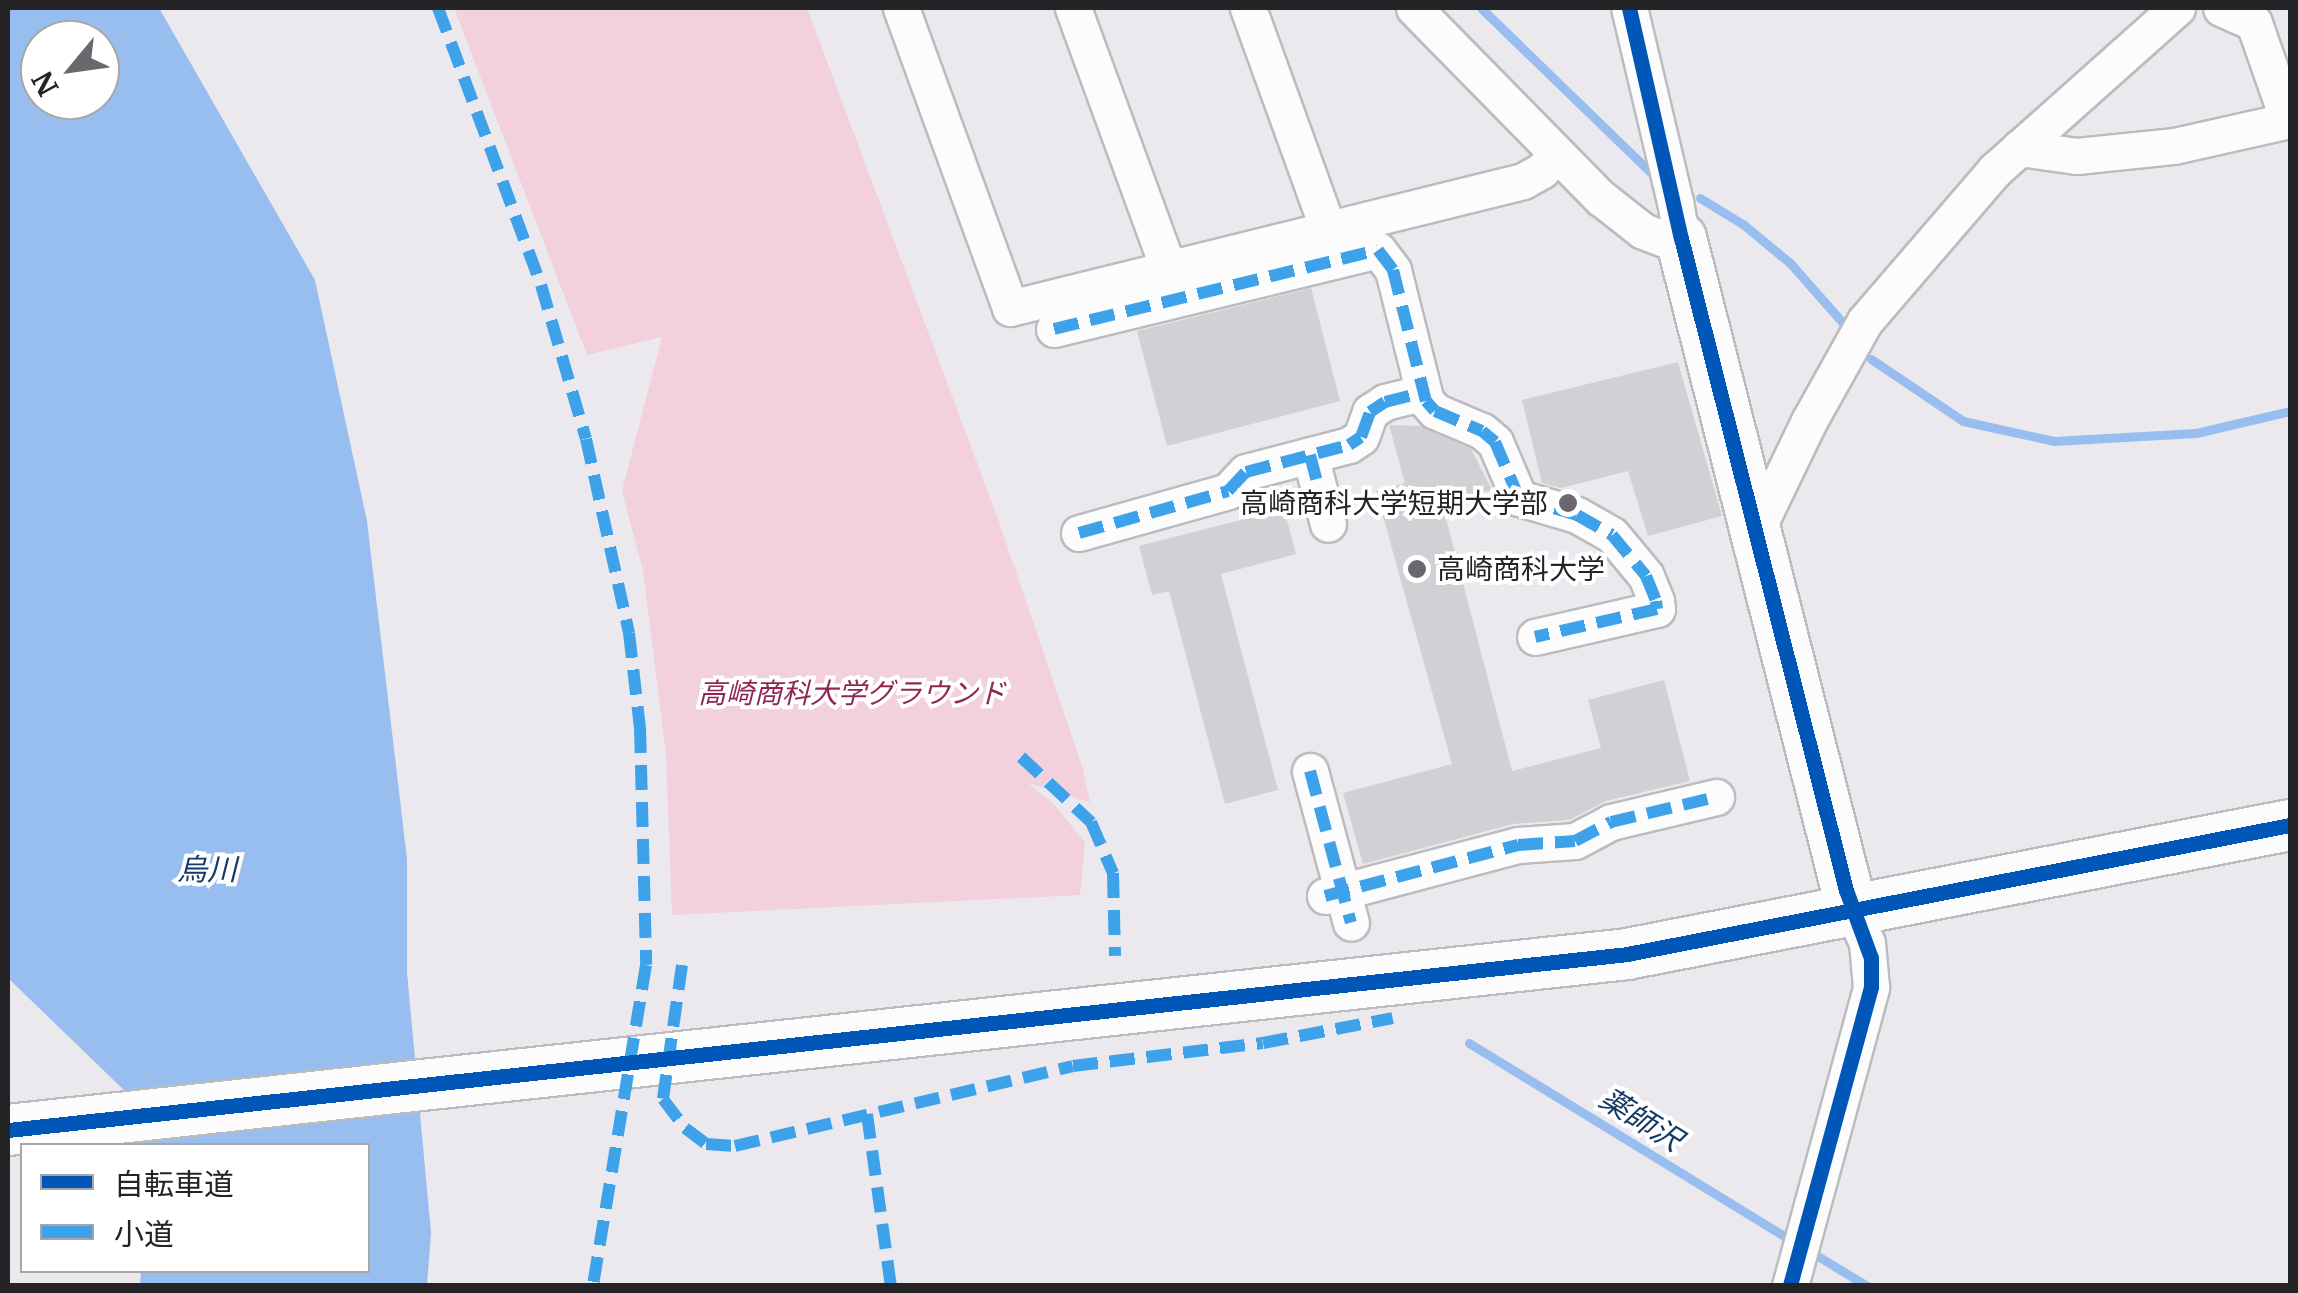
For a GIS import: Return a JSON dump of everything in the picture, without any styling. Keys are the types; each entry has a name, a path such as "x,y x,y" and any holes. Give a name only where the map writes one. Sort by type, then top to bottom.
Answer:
{"street":[{"path":"901,8 1010,308 1523,181 1542,171 1556,155"},
{"path":"1073,8 1169,271"},
{"path":"1248,8 1328,229"},
{"path":"1414,8 1556,155 1643,230 1669,240 1681,238"},
{"path":"1629,8 1681,238 1852,910 1867,943 1871,987 1790,1286"},
{"path":"1757,529 1809,421 1865,321 2019,148 2170,8"},
{"path":"2019,148 2077,156 2155,148 2290,120 2254,23 2221,8"},
{"path":"1054,329 1378,250 1393,270 1422,393 1435,411 1482,430 1495,442 1506,460 1518,498 1599,525 1628,551 1646,576 1657,610 1535,637"},
{"path":"1079,533 1228,491 1246,472 1349,445 1361,438 1370,412 1384,402 1422,393"},
{"path":"1310,456 1328,524"},
{"path":"1310,772 1340,903 1518,845 1576,841 1612,822 1716,797"},
{"path":"8,1130 728,1055 1626,954 2290,825"}],"green space":[{"name":"高崎商科大学グラウンド","path":"454,8 807,8 998,519 1082,766 1090,802 1028,783 1054,804 1085,843 1080,895 672,915 666,755 643,571 622,491 662,337 587,355"}],"water":[{"name":"烏川","path":"8,8 159,8 315,280 367,521 407,859 407,972 431,1233 427,1285 140,1285 141,1273 370,1273 370,1143 140,1143 129,1095 8,978"}],"building":[{"path":"1311,288 1340,401 1167,446 1137,331"},
{"path":"1678,362 1722,516 1648,536 1628,471 1561,488 1542,483 1522,400"},
{"path":"1389,425 1420,426 1471,449 1492,490 1442,503 1512,771 1601,748 1588,700 1664,680 1690,781 1606,801 1569,820 1513,824 1363,864 1343,793 1452,764 1376,491 1405,483"},
{"path":"1284,509 1296,554 1221,574 1278,790 1225,804 1169,591 1152,595 1139,546"}],"waterway":[{"path":"1481,8 1652,174"},
{"path":"1700,198 1744,225 1790,263 1843,323"},
{"path":"1871,359 1963,421 2054,441 2196,433 2290,411"},
{"name":"薬師沢","path":"1469,1043 1787,1238"},
{"name":"薬師沢","path":"1816,1255 1867,1286"}],"marked path":[{"path":"438,8 541,285 586,439 629,633 640,728 646,965 593,1286"},
{"path":"1054,329 1378,250 1393,270 1426,401 1435,411 1482,431 1495,442 1519,498 1577,515 1612,535 1646,576 1656,601 1657,609 1535,637"},
{"path":"1079,533 1228,491 1246,472 1349,445 1361,437 1370,412 1385,402 1421,393"},
{"path":"1310,455 1328,524"},
{"path":"1021,757 1091,822 1113,873 1115,956"},
{"path":"1310,771 1351,923"},
{"path":"1325,896 1518,845 1575,841 1611,822 1716,797"},
{"path":"682,965 663,1099 685,1128 706,1144 735,1146 1073,1066 1263,1043 1393,1018"},
{"path":"867,1114 891,1286"}],"cycle path":[{"path":"1629,8 1681,238 1846,890 1871,958 1871,987 1790,1286"},
{"path":"8,1130 1627,954 2290,825"}],"place":[{"name":"高崎商科大学短期大学部","path":"1568,503"},
{"name":"高崎商科大学","path":"1417,569"}]}
